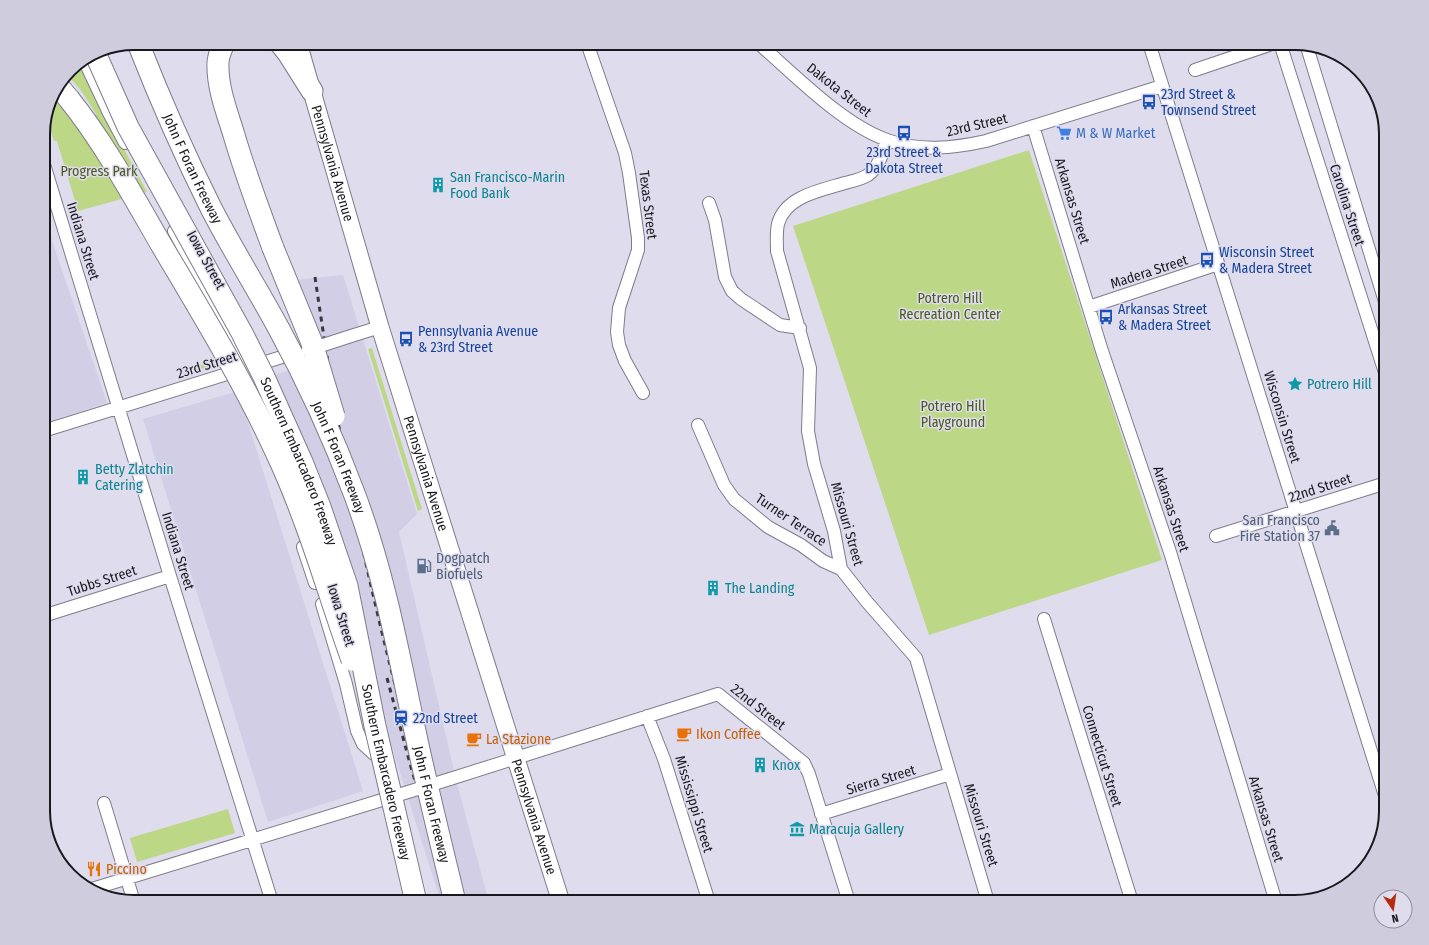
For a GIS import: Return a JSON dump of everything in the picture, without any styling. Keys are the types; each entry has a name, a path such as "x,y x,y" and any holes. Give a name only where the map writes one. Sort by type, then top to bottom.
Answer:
{"highway":[{"name":"John F Foran Freeway","path":"141,50 169,119 212,210 279,328 314,397 355,494 369,538 395,633 411,713 453,895"},
{"path":"220,50 218,61 218,73 228,117 251,190 312,343 332,407 369,538"},
{"path":"286,50 312,91"},
{"name":"Southern Embarcadero Freeway","path":"98,59 128,127 261,370 302,462 320,507 348,586 375,726 414,895"},
{"path":"64,93 86,120 116,168 221,347 263,425 296,500 375,726"}],"main road":[{"name":"Pennsylvania Avenue","path":"300,50 380,327 559,895"}],"street":[{"name":"Texas Street","path":"589,50 625,153 629,172 638,238 638,250 619,308 617,332 625,361 643,393"},
{"name":"Dakota Street","path":"766,50 826,103 863,128 887,140"},
{"name":"Wisconsin Street","path":"1151,50 1379,777"},
{"path":"1195,70 1254,50"},
{"name":"Carolina Street","path":"1282,50 1379,354"},
{"name":"Carolina Street","path":"1307,51 1379,282"},
{"name":"Iowa Street","path":"86,65 109,113 248,368 288,480 292,516 325,612 346,684 357,731 364,744 374,754 392,797"},
{"name":"23rd Street","path":"887,140 908,146 936,148 961,147 986,141 1162,86"},
{"name":"Arkansas Street","path":"1033,126 1089,307 1170,552 1274,895"},
{"name":"Missouri Street","path":"887,140 877,165 869,174 809,194 794,202 778,222 776,236 777,251 800,328 810,368 808,431 812,457 834,531 842,569 866,602 916,658 986,895"},
{"name":"Indiana Street","path":"50,184 170,576 270,895"},
{"path":"709,203 715,220 725,277 732,291 741,299 780,325 800,328"},
{"name":"Madera Street","path":"1089,307 1218,264"},
{"name":"23rd Street","path":"50,429 380,327"},
{"name":"Turner Terrace","path":"698,424 724,485 734,499 768,527 801,545 823,561 842,569"},
{"name":"22nd Street","path":"1216,536 1379,485"},
{"name":"Tubbs Street","path":"50,614 170,576"},
{"name":"Connecticut Street","path":"1044,619 1130,895"},
{"name":"22nd Street","path":"99,887 450,779 718,694 804,763 809,774 821,814"},
{"name":"Mississippi Street","path":"647,716 664,759 707,895"},
{"name":"Sierra Street","path":"821,814 950,774"},
{"path":"104,803 132,895"},
{"path":"821,814 847,895"}],"shaded area":[{"path":"50,235 107,403 50,421"},
{"path":"343,275 417,514 399,532 457,784 487,895 439,895 274,375 305,365 294,280"},
{"path":"238,391 363,791 268,822 143,419"}],"green space":[{"name":"Progress Park","path":"86,65 107,117 147,192 78,211 57,141 54,141 50,129 56,102 59,97 83,128 96,114 82,92 71,79"},
{"name":"Potrero Hill Recreation Center","path":"1029,150 1162,560 929,635 793,226"},
{"path":"372,348 422,509 418,511 368,349"},
{"path":"214,361 215,365 187,373 186,370"},
{"path":"228,809 235,833 137,862 130,838"}],"railway":[{"path":"315,277 342,443 376,607 394,682 415,756 458,895"},
{"path":"387,678 412,771 451,895"}],"place":[{"name":"23rd Street & Townsend Street","path":"1149,102"},
{"name":"23rd Street & Dakota Street","path":"904,133"},
{"name":"M & W Market","path":"1064,133"},
{"name":"San Francisco-Marin Food Bank","path":"438,185"},
{"name":"Wisconsin Street & Madera Street","path":"1207,260"},
{"name":"Arkansas Street & Madera Street","path":"1106,317"},
{"name":"Pennsylvania Avenue & 23rd Street","path":"406,339"},
{"name":"Potrero Hill","path":"1295,384"},
{"name":"Betty Zlatchin Catering","path":"83,477"},
{"name":"San Francisco Fire Station 37","path":"1332,528"},
{"name":"Dogpatch Biofuels","path":"424,566"},
{"name":"The Landing","path":"713,588"},
{"name":"22nd Street","path":"401,718"},
{"name":"Ikon Coffee","path":"684,734"},
{"name":"La Stazione","path":"474,739"},
{"name":"Knox","path":"760,765"},
{"name":"Maracuja Gallery","path":"797,829"},
{"name":"Piccino","path":"94,869"}],"park label":[{"name":"Potrero Hill Playground","path":"953,414"}]}
